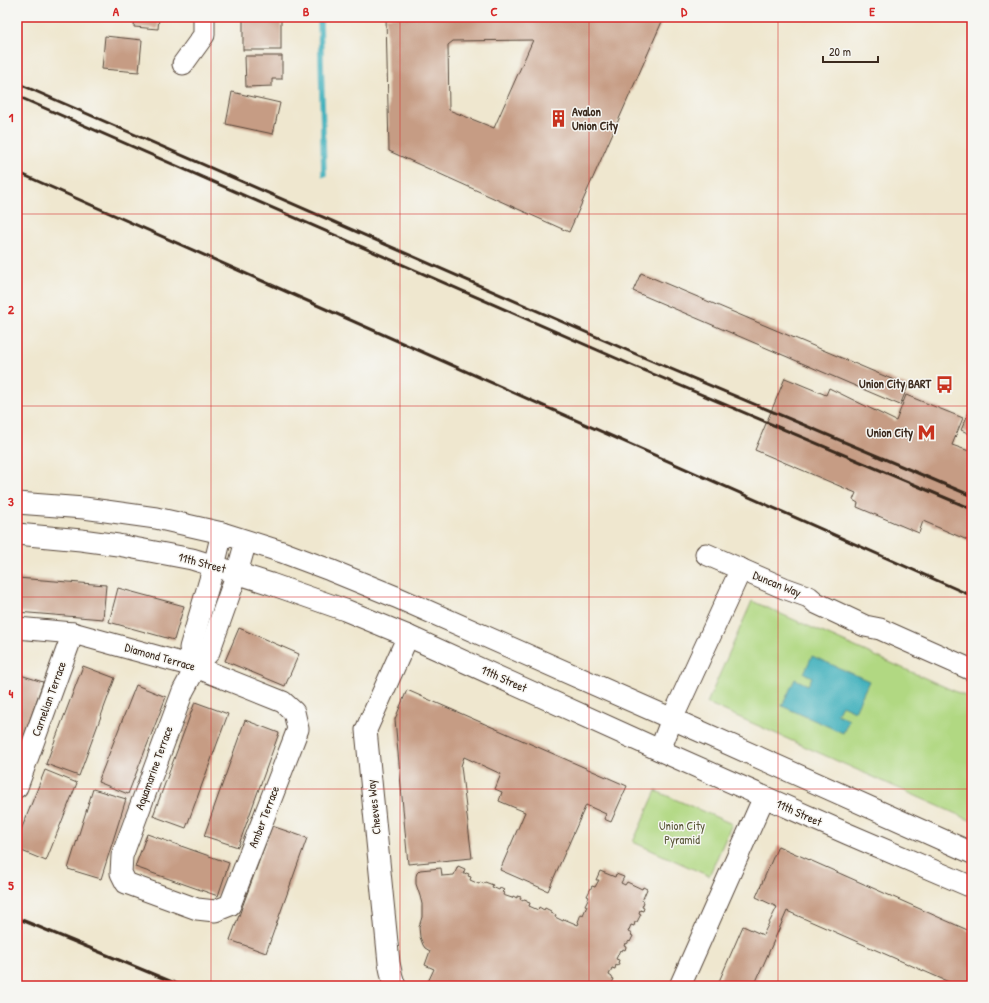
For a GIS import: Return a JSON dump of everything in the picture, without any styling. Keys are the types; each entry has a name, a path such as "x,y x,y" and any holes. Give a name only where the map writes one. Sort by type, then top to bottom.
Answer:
{"street":[{"path":"183,64 204,35 204,17"},
{"path":"17,503 84,508 156,518 222,533 282,552 396,597 972,853"},
{"path":"196,666 190,648 222,533"},
{"name":"11th Street","path":"17,534 118,545 192,559 271,584 345,610 408,636 764,797 972,887"},
{"name":"Aquamarine Terrace","path":"215,911 197,909 126,883 121,873 122,856 183,691 196,666 209,652 237,573 246,541"},
{"path":"706,554 741,569"},
{"name":"Duncan Way","path":"660,750 672,720 741,569 809,597 816,604 865,626 880,629 972,670"},
{"name":"Diamond Terrace","path":"17,628 73,633 196,666 283,702 294,712"},
{"name":"Carnelian Terrace","path":"17,787 73,633"},
{"name":"Cheeves Way","path":"394,986 389,963 366,730 408,636"},
{"name":"Amber Terrace","path":"215,911 230,905 298,729 294,712"},
{"path":"680,986 764,797"}],"green space":[{"path":"752,601 972,699 972,821 707,703"},
{"name":"Union City Pyramid","path":"656,791 732,824 709,876 633,842"}],"water":[{"path":"812,656 869,681 855,711 842,705 837,714 849,720 843,733 782,706 795,679 808,685 812,677 804,673"}],"building":[{"path":"67,17 92,17 91,20"},
{"path":"109,17 130,17 130,21 109,19"},
{"path":"135,17 159,17 158,29 134,27"},
{"name":"Avalon Union City","path":"386,17 664,17 569,232 389,151","holes":["533,40 494,128 449,110 448,45 453,41"]},
{"path":"243,18 281,18 281,50 243,50"},
{"path":"105,36 142,40 139,72 102,69"},
{"path":"245,56 282,56 282,79 272,79 272,86 246,87"},
{"path":"232,92 280,103 273,134 226,124"},
{"path":"641,273 908,386 900,405 633,291"},
{"path":"785,378 826,395 829,388 896,421 906,395 963,418 952,445 972,452 972,542 923,521 919,533 857,507 858,503 853,500 856,493 755,450"},
{"path":"969,412 972,413 972,435 961,430"},
{"path":"17,578 106,585 103,619 17,612"},
{"path":"118,588 184,606 174,640 109,622"},
{"path":"239,628 299,654 285,686 225,661"},
{"path":"83,666 115,678 79,776 46,764"},
{"path":"17,674 43,682 17,757"},
{"path":"136,685 166,697 128,794 98,782"},
{"path":"407,690 627,786 611,822 604,819 606,814 586,805 548,891 500,870 525,812 499,801 502,792 495,789 501,774 464,757 461,766 472,858 408,864 395,719"},
{"path":"195,702 228,714 186,828 153,816"},
{"path":"245,720 279,733 238,847 204,836"},
{"path":"45,770 77,783 46,861 17,849 17,840"},
{"path":"93,789 126,799 101,879 68,869"},
{"path":"272,826 307,838 266,953 230,940"},
{"path":"147,834 229,863 218,896 135,867"},
{"path":"778,846 972,932 972,986 958,986 787,911 754,986 717,986 743,926 763,935 777,907 756,897"},
{"path":"458,866 465,869 463,874 469,874 468,876 471,877 470,880 479,884 480,882 484,884 485,882 493,885 492,887 499,890 500,888 504,890 502,892 504,893 503,895 512,898 513,896 517,898 517,896 521,897 520,899 523,901 524,899 530,903 529,906 538,910 539,907 544,910 545,908 556,915 555,917 578,925 581,914 583,915 587,906 585,905 589,897 587,896 592,886 595,887 599,880 596,880 600,871 615,877 616,874 624,877 621,883 625,885 627,882 642,889 643,887 647,889 642,901 644,902 642,907 644,908 643,911 640,910 639,913 641,914 637,922 635,922 634,926 631,925 628,932 633,936 630,942 629,941 627,944 625,943 625,950 620,950 616,959 619,960 618,966 616,965 615,969 612,968 609,975 614,979 611,985 432,986 427,984 434,969 425,965 430,951 425,948 420,937 419,927 422,917 422,904 416,884 416,876 420,870 441,868 442,876 454,875"}],"waterway":[{"path":"320,17 324,174"}],"railway":[{"path":"17,83 638,355 972,496"},
{"path":"17,96 634,366 972,509"},
{"path":"17,172 972,596"},
{"path":"17,918 182,986"}],"place":[{"name":"Avalon Union City","path":"559,119"},
{"name":"Union City BART","path":"944,384"},
{"name":"Union City","path":"926,433"}]}
